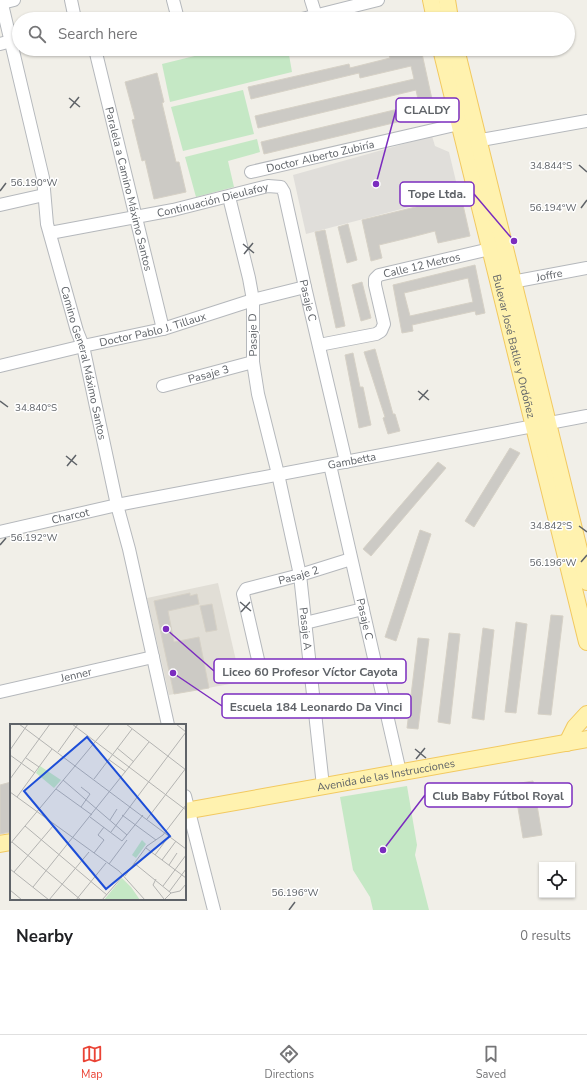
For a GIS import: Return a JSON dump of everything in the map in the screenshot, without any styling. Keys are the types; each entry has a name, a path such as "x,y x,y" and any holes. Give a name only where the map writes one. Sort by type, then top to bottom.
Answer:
{"main road":[{"path":"431,0 434,12"},
{"path":"447,0 449,12"},
{"name":"Bulevar José Batlle y Ordóñez","path":"443,56 459,124 471,142 512,282 587,642"},
{"name":"Bulevar José Batlle y Ordóñez","path":"457,56 490,249 587,582"},
{"path":"567,743 575,727 587,714"},
{"name":"Avenida de las Instrucciones","path":"186,805 323,786 587,739"},
{"path":"0,844 10,842"}],"street":[{"path":"2,1 14,0"},
{"path":"71,0 74,12"},
{"path":"173,0 176,12"},
{"path":"311,0 315,12"},
{"path":"332,12 378,0"},
{"name":"Camino General Máximo Santos","path":"2,1 10,41"},
{"name":"Camino General Máximo Santos","path":"14,56 43,178 47,224 77,330 83,346 117,506 168,724"},
{"name":"Paralela a Camino Máximo Santos","path":"97,56 163,329"},
{"path":"471,142 587,121"},
{"name":"Doctor Alberto Zubiría","path":"251,172 459,124"},
{"name":"Continuación Dieulafoy","path":"50,233 173,210 268,186 281,187"},
{"name":"Pasaje C","path":"281,187 284,192 346,462"},
{"path":"0,205 44,195"},
{"name":"Pasaje D","path":"228,197 249,278 252,300 253,362 261,407 278,474"},
{"name":"Calle 12 Metros","path":"319,346 376,334 381,331 384,324 375,285 375,279 379,275 490,249"},
{"name":"Joffre","path":"512,282 587,268"},
{"name":"Doctor Pablo J. Tillaux","path":"0,366 163,329 252,300 305,288"},
{"name":"Pasaje 3","path":"163,386 253,362"},
{"name":"Gambetta","path":"117,506 587,416"},
{"name":"Pasaje C","path":"330,465 400,772"},
{"name":"Pasaje A","path":"278,474 300,574 323,786"},
{"name":"Charcot","path":"0,532 117,506"},
{"name":"Pasaje 2","path":"259,664 243,594 246,589 351,559"},
{"path":"305,623 363,609"},
{"name":"Jenner","path":"0,692 153,657"},
{"path":"186,805 214,910"}],"shaded area":[{"path":"432,136 435,146 449,152 459,194 306,234 293,175"},
{"path":"218,583 241,682 169,695 147,598"}],"green space":[{"path":"195,56 289,56 292,72 170,102 162,64"},
{"path":"243,90 254,134 183,151 171,107"},
{"path":"257,139 260,152 228,161 234,187 196,197 185,157"},
{"path":"407,786 417,845 415,855 429,910 373,910 370,897 353,870 340,797"}],"building":[{"path":"390,56 423,56 435,113 264,154 261,142 419,104 416,90 258,128 255,116 414,79 411,66 360,78 359,73 251,99 248,87 349,64 350,68 390,58"},
{"path":"157,73 164,102 162,103 176,162 179,162 186,192 154,199 145,160 142,161 132,120 135,119 125,82"},
{"path":"461,196 470,236 438,243 435,231 379,245 382,258 371,261 362,220"},
{"path":"348,224 357,260 347,263 338,227"},
{"path":"325,230 345,326 336,328 315,232"},
{"path":"475,265 485,313 476,315 475,311 412,325 413,331 402,333 393,285","holes":["468,278 473,302 410,316 404,293"]},
{"path":"362,282 371,318 361,321 352,285"},
{"path":"375,349 393,414 395,414 400,431 388,434 383,418 385,417 364,352"},
{"path":"353,353 360,387 363,387 371,425 359,428 345,355"},
{"path":"510,448 520,453 474,527 465,521"},
{"path":"438,462 446,468 371,556 363,549"},
{"path":"420,530 431,534 396,641 385,637"},
{"path":"190,593 190,596 197,594 199,604 168,611 174,642 199,637 209,688 174,694 154,601"},
{"path":"212,604 217,630 206,632 200,606"},
{"path":"551,615 563,616 551,715 538,714"},
{"path":"516,622 527,624 516,713 505,712"},
{"path":"483,628 494,630 484,720 472,718"},
{"path":"449,633 460,634 450,724 438,722"},
{"path":"418,638 429,639 418,729 407,728"},
{"path":"533,781 542,835 523,838 514,784"},
{"path":"10,782 10,832 0,834 0,785"}],"place":[{"name":"CLALDY","path":"376,184"},
{"name":"Tope Ltda.","path":"514,241"},
{"name":"Liceo 60 Profesor Víctor Cayota","path":"166,629"},
{"name":"Escuela 184 Leonardo Da Vinci","path":"173,673"},
{"name":"Club Baby Fútbol Royal","path":"383,850"}]}
